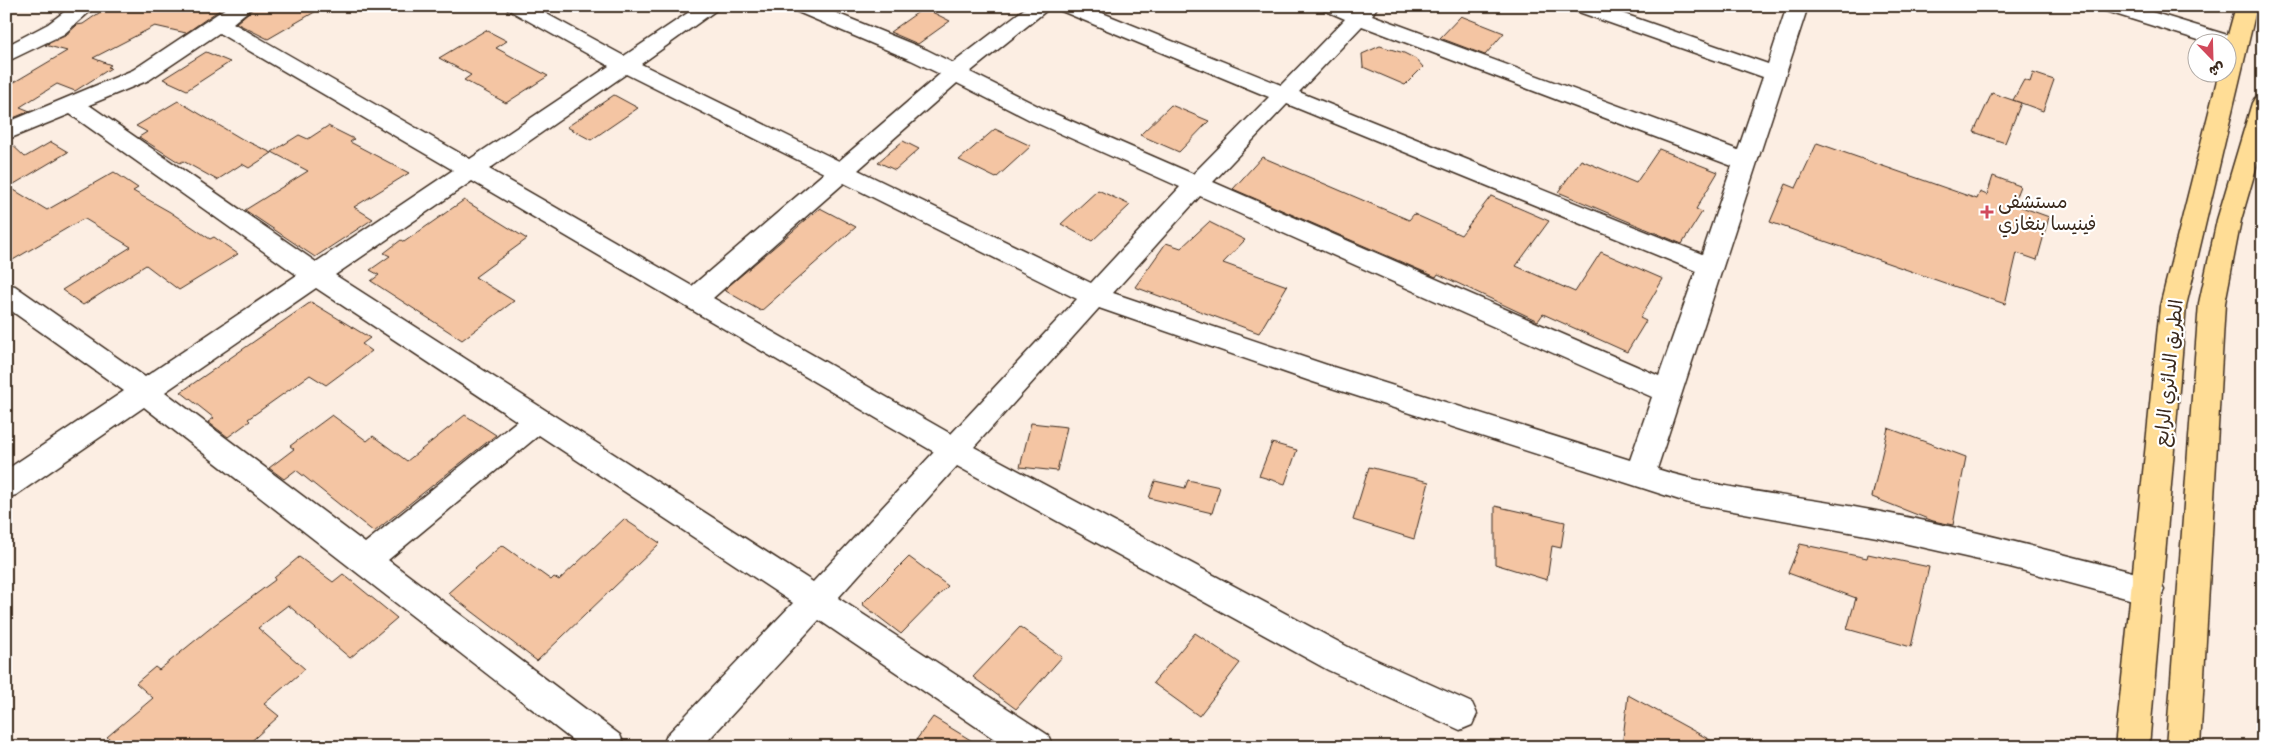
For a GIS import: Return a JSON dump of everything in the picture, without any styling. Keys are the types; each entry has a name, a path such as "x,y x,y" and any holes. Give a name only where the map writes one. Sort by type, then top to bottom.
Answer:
{"main road":[{"name":"الطريق الدائري الرابع","path":"2235,32 2247,6"},
{"name":"الطريق الدائري الرابع","path":"2132,747 2173,306 2189,235 2222,112 2225,82"},
{"name":"الطريق الدائري الرابع","path":"2182,747 2212,303 2229,220 2263,103"}],"street":[{"path":"6,54 56,28 86,6"},
{"path":"6,132 141,75 244,6"},
{"path":"516,6 625,65 1096,297 1320,373 1689,490 1877,524 2010,554 2148,590"},
{"path":"6,486 712,6"},
{"path":"800,6 955,72 1038,115 1668,392"},
{"path":"694,299 838,171 955,72 1042,6"},
{"path":"1066,6 1710,267"},
{"path":"1331,6 1364,11 1745,162"},
{"path":"1580,6 1775,74"},
{"path":"1640,475 1798,6"},
{"path":"2109,6 2191,32"},
{"path":"679,747 1096,297 1197,184 1286,94 1364,11"},
{"path":"219,24 954,450 1339,659 1460,714"},
{"path":"73,105 316,276 816,601 1036,747"},
{"path":"6,293 145,392 608,747"},
{"path":"365,561 538,420"}],"building":[{"path":"109,6 225,6 186,33 155,26 93,58 111,65 108,67 111,68 75,91 57,84 20,107 30,111 6,121 6,87 67,51 45,45 65,36 77,25 83,24"},
{"path":"256,6 325,6 268,39 236,23"},
{"path":"924,8 950,21 918,44 890,32"},
{"path":"1461,16 1504,33 1485,55 1440,38"},
{"path":"486,30 507,41 496,48 548,76 506,103 464,80 471,75 439,58"},
{"path":"1380,46 1404,53 1416,59 1423,67 1405,85 1363,67 1362,54"},
{"path":"206,52 230,62 187,90 163,79"},
{"path":"2033,73 2054,80 2043,111 2013,100 2024,80 2030,82"},
{"path":"1992,93 2021,103 2005,143 1974,132"},
{"path":"614,95 638,108 591,140 567,127"},
{"path":"178,101 242,139 272,153 249,168 242,164 217,180 183,161 180,163 139,137 147,132 136,126"},
{"path":"1171,105 1209,121 1179,152 1140,135"},
{"path":"328,126 354,139 350,142 409,173 354,207 373,219 315,257 245,210 308,171 272,152 299,135 308,139"},
{"path":"995,129 1031,146 996,178 959,160"},
{"path":"8,141 25,157 51,142 68,152 9,187 47,210 114,172 138,188 133,191 170,212 210,239 214,237 238,254 179,290 146,265 83,305 62,290 131,247 85,219 6,264"},
{"path":"903,141 919,149 895,170 878,162"},
{"path":"1817,143 1977,199 1980,192 1987,195 1993,176 2020,186 2013,204 2049,217 2037,260 2017,253 2005,304 1770,222 1786,184 1796,188"},
{"path":"1659,149 1718,172 1696,209 1702,212 1682,244 1558,192 1581,160 1636,183"},
{"path":"1262,157 1409,220 1414,214 1461,235 1491,196 1549,221 1516,266 1575,292 1601,252 1663,279 1640,318 1646,321 1627,352 1543,314 1538,321 1438,274 1436,277 1233,189"},
{"path":"1098,190 1130,205 1092,241 1061,224"},
{"path":"464,200 527,239 475,277 514,301 462,340 371,281 379,275 370,270 390,256 384,253 401,240 404,242"},
{"path":"820,208 856,227 761,311 724,290"},
{"path":"1209,222 1245,240 1223,263 1287,286 1259,333 1135,287 1166,243 1181,248"},
{"path":"311,302 370,338 362,344 372,351 326,385 310,375 248,419 250,421 228,437 208,422 214,418 181,392"},
{"path":"332,415 367,441 373,436 407,461 465,415 496,435 374,532 296,470 284,479 269,468 294,449 290,446"},
{"path":"1031,423 1067,427 1057,471 1020,467"},
{"path":"1888,428 1966,457 1953,525 1933,521 1872,497"},
{"path":"1272,443 1297,450 1285,484 1259,476"},
{"path":"1369,467 1429,482 1414,539 1353,520"},
{"path":"1188,480 1220,487 1212,513 1149,498 1155,481 1185,488"},
{"path":"1495,506 1565,522 1561,548 1552,546 1547,580 1495,564"},
{"path":"624,519 660,543 537,661 448,593 502,545 551,580 554,577 559,580"},
{"path":"1800,544 1867,558 1868,554 1929,567 1911,647 1847,629 1856,598 1788,573"},
{"path":"299,557 333,582 343,574 397,618 350,658 288,605 258,628 305,669 264,704 279,716 245,747 119,747 107,737 153,698 136,683 155,667 159,670 213,626 275,580 274,578"},
{"path":"909,557 948,586 901,634 862,604"},
{"path":"1020,627 1062,657 1016,709 973,677"},
{"path":"1195,633 1240,663 1199,716 1153,683"},
{"path":"1628,695 1723,747 1622,747"},
{"path":"933,717 982,747 911,747"}],"place":[{"name":"مستشفى فينيسا بنغازي","path":"1987,212"}]}
